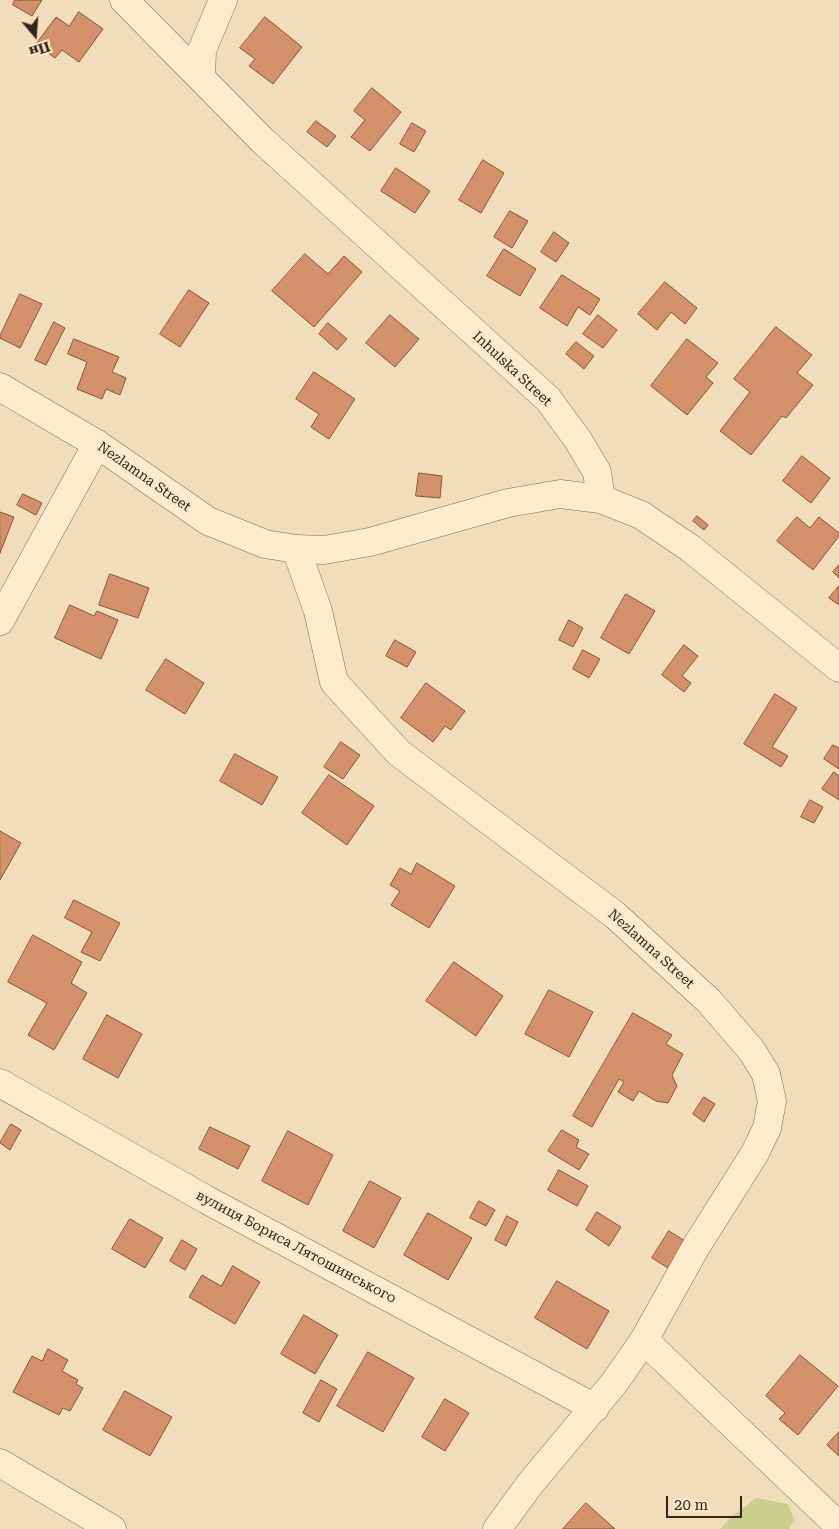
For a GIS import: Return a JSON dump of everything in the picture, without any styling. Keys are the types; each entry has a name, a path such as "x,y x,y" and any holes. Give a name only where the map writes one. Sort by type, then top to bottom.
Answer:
{"street":[{"name":"Inhulska Street","path":"124,0 263,141 548,399 578,440 597,472 601,500"},
{"path":"201,78 202,50 223,0"},
{"name":"Nezlamna Street","path":"0,387 97,444 208,521 265,544 296,549 324,550 370,542 508,503 560,494 601,500"},
{"path":"0,621 97,444"},
{"path":"601,500 641,515 690,548 839,668"},
{"name":"Nezlamna Street","path":"296,549 318,611 334,682 399,753 615,915 702,994 752,1051 766,1074 772,1101 767,1128 755,1153 697,1245 644,1340 595,1408 530,1484 497,1529"},
{"name":"вулиця Бориса Лятошинського","path":"0,1082 207,1200 595,1408"},
{"path":"644,1340 839,1526"},
{"path":"0,1463 112,1529"}],"green space":[{"path":"756,1498 788,1504 794,1520 789,1529 720,1529 729,1519"}],"building":[{"path":"15,0 42,0 32,16 13,5"},
{"path":"79,12 103,29 79,62 62,50 55,58 36,44 56,17 69,26"},
{"path":"265,17 302,47 273,84 249,66 255,59 240,48"},
{"path":"372,88 401,112 370,151 351,137 365,120 354,111"},
{"path":"316,121 336,136 327,147 307,132"},
{"path":"412,123 426,131 414,152 400,144"},
{"path":"483,160 504,173 481,213 459,200"},
{"path":"396,168 430,191 415,213 381,191"},
{"path":"510,211 528,221 512,248 494,237"},
{"path":"554,232 569,243 556,262 541,252"},
{"path":"504,249 536,269 520,296 487,276"},
{"path":"305,254 328,274 344,256 362,272 314,327 272,291"},
{"path":"562,275 600,299 590,315 578,307 567,326 540,308"},
{"path":"665,282 697,308 685,324 671,312 657,330 638,314"},
{"path":"189,290 209,303 180,347 160,334"},
{"path":"20,294 42,304 20,348 0,338 0,336"},
{"path":"390,315 419,339 395,367 366,343"},
{"path":"598,315 617,330 603,348 583,334"},
{"path":"54,322 65,328 46,365 35,360"},
{"path":"328,323 347,339 337,350 319,334"},
{"path":"776,327 812,355 797,373 813,385 786,418 782,416 751,455 720,431 750,392 734,379"},
{"path":"74,339 119,357 112,372 126,378 120,395 106,389 102,399 77,389 87,362 68,354"},
{"path":"687,339 718,363 706,377 713,383 687,415 651,386"},
{"path":"576,342 594,356 584,369 566,354"},
{"path":"314,372 355,399 329,439 311,427 319,414 296,399"},
{"path":"802,456 830,478 811,503 783,481"},
{"path":"419,473 442,476 440,498 416,496"},
{"path":"23,494 42,503 36,515 17,505"},
{"path":"0,512 14,517 0,553"},
{"path":"697,516 708,525 704,530 693,521"},
{"path":"797,517 810,528 819,517 839,533 839,536 813,570 777,541"},
{"path":"839,565 839,578 833,572"},
{"path":"110,574 149,588 138,618 99,605"},
{"path":"839,586 839,605 829,598"},
{"path":"626,594 655,611 629,654 601,638"},
{"path":"70,605 94,616 97,611 118,620 101,659 55,638"},
{"path":"569,620 583,628 573,647 559,640"},
{"path":"395,640 416,652 407,667 386,656"},
{"path":"684,645 698,656 682,676 691,683 684,692 662,675"},
{"path":"583,650 600,659 589,678 573,669"},
{"path":"166,659 204,683 185,714 146,690"},
{"path":"426,683 465,711 451,730 445,726 433,742 401,718"},
{"path":"775,694 797,708 772,747 788,756 781,767 744,744"},
{"path":"341,742 360,755 343,779 324,767"},
{"path":"833,745 839,748 839,769 824,759"},
{"path":"235,754 278,777 262,805 220,781"},
{"path":"834,772 839,776 839,800 822,789"},
{"path":"329,775 374,806 347,845 302,813"},
{"path":"810,800 823,807 814,823 801,817"},
{"path":"0,831 21,843 0,880"},
{"path":"417,863 455,886 429,928 391,905 400,891 390,885 400,868 411,874"},
{"path":"74,900 120,923 100,961 81,952 92,932 65,918"},
{"path":"33,935 82,962 71,983 87,993 54,1050 28,1035 47,1003 8,982"},
{"path":"454,962 503,996 476,1036 426,1001"},
{"path":"549,990 593,1012 569,1057 525,1034"},
{"path":"633,1013 672,1035 666,1044 683,1054 672,1075 677,1086 668,1103 656,1101 639,1091 633,1101 618,1092 624,1082 619,1079 592,1127 573,1116"},
{"path":"107,1015 142,1034 118,1078 83,1059"},
{"path":"704,1097 715,1104 704,1122 693,1114"},
{"path":"11,1124 21,1130 10,1150 0,1143"},
{"path":"210,1127 250,1146 238,1169 199,1149"},
{"path":"562,1130 579,1140 576,1147 589,1154 579,1170 548,1151"},
{"path":"288,1131 333,1155 308,1205 262,1181"},
{"path":"559,1170 588,1186 577,1206 548,1190"},
{"path":"370,1181 401,1198 374,1248 343,1231"},
{"path":"479,1201 495,1210 486,1226 470,1218"},
{"path":"597,1212 621,1227 609,1246 586,1230"},
{"path":"428,1213 472,1238 448,1280 404,1255"},
{"path":"507,1216 518,1222 506,1246 495,1240"},
{"path":"130,1219 163,1238 145,1268 112,1249"},
{"path":"669,1231 685,1241 668,1268 652,1258"},
{"path":"182,1240 197,1249 185,1270 170,1261"},
{"path":"233,1266 260,1282 235,1324 189,1297 202,1275 221,1286"},
{"path":"557,1281 609,1311 587,1349 535,1318"},
{"path":"304,1315 338,1335 315,1374 281,1354"},
{"path":"48,1349 68,1360 62,1371 78,1380 76,1384 83,1388 70,1411 63,1408 59,1415 13,1392 32,1356 42,1361"},
{"path":"368,1352 414,1378 383,1432 337,1406"},
{"path":"800,1355 838,1386 798,1435 779,1419 785,1413 766,1396"},
{"path":"321,1380 337,1389 319,1422 303,1413"},
{"path":"125,1391 172,1417 150,1456 103,1430"},
{"path":"445,1399 469,1413 445,1451 422,1437"},
{"path":"839,1432 839,1456 827,1445"},
{"path":"586,1503 615,1529 563,1529"}]}
